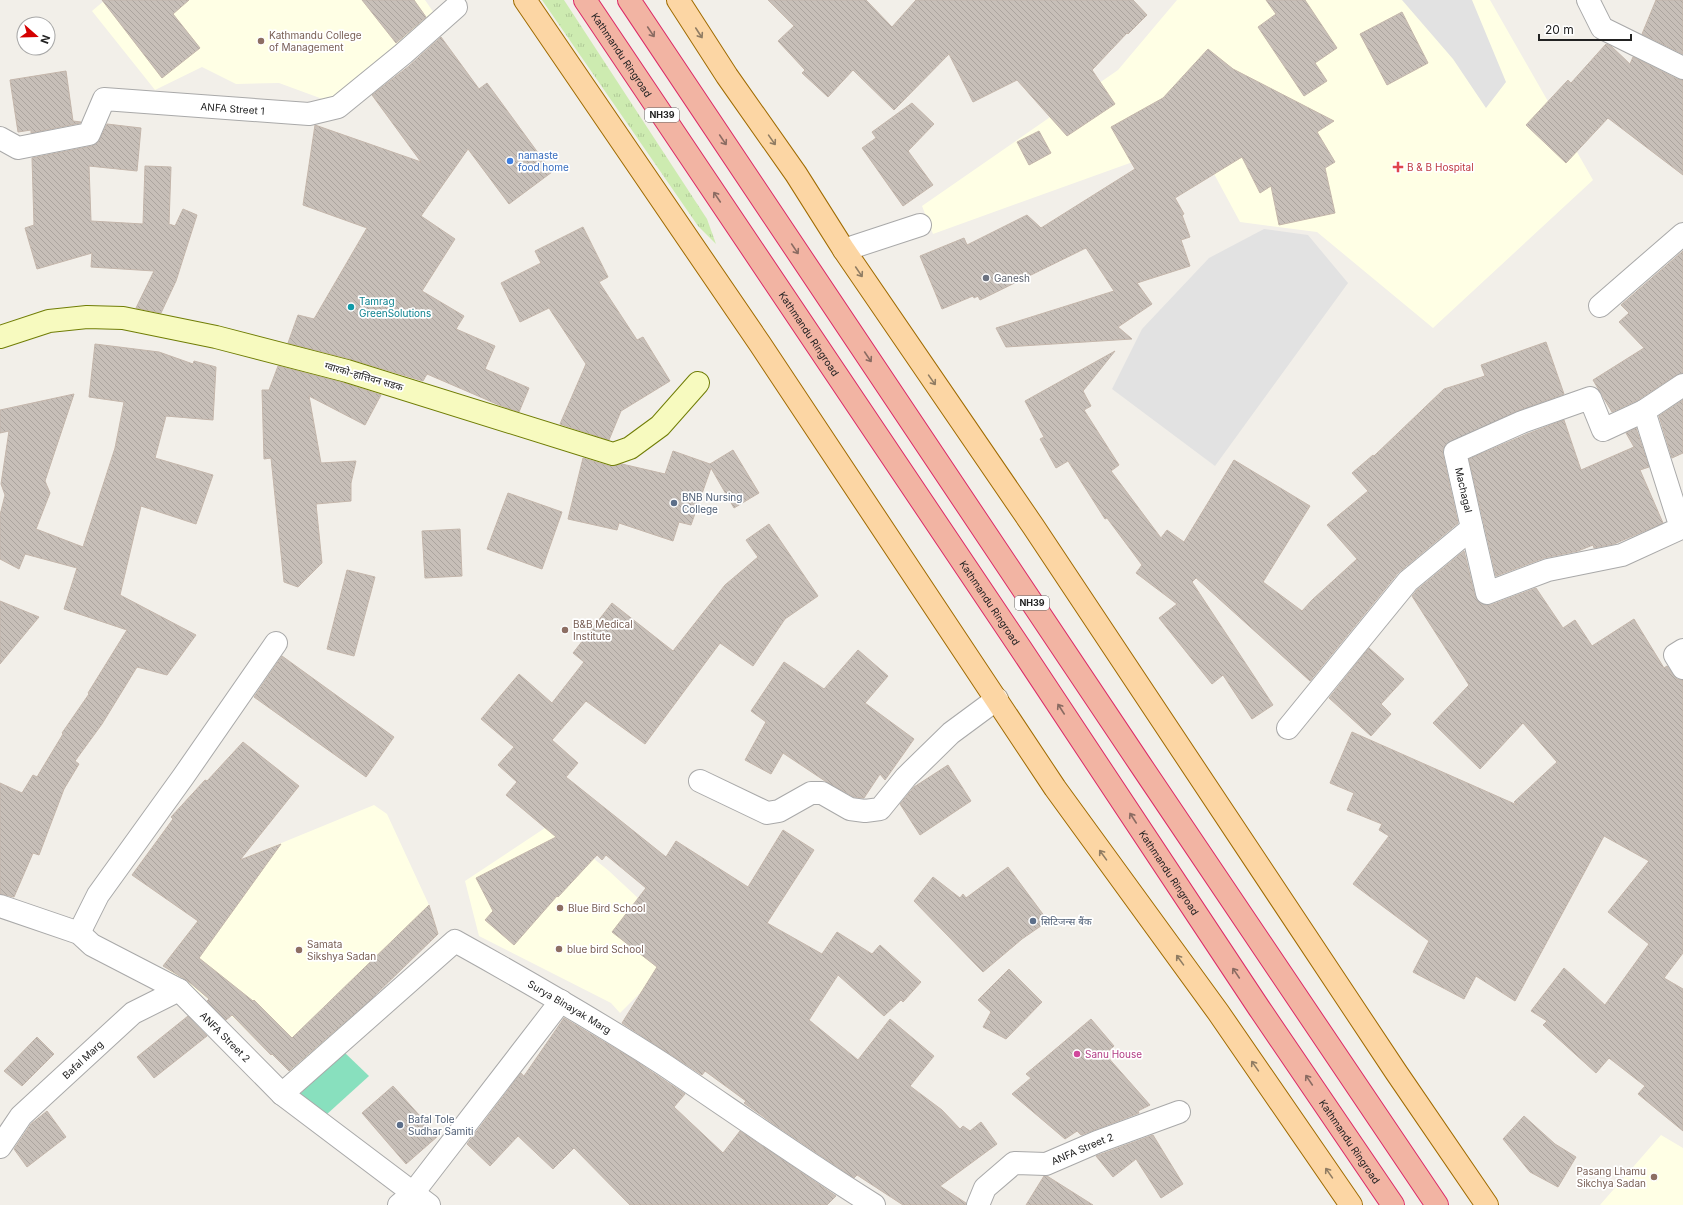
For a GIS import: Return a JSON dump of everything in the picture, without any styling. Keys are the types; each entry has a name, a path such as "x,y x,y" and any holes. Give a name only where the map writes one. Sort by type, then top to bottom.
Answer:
{"highway":[{"name":"Kathmandu Ringroad","path":"585,0 1026,656 1250,995 1393,1205"},
{"name":"NH39","path":"629,0 1135,758 1437,1205"}],"main road":[{"path":"525,0 760,344 1055,788 1218,1012 1351,1205"},
{"path":"678,0 727,76 796,174 844,250 1033,526 1396,1072 1488,1205"},
{"name":"ग्वारको-हात्तिवन सडक","path":"0,337 49,321 87,317 123,318 216,337 347,370 613,454 630,448 660,426 698,383"}],"street":[{"path":"1588,0 1602,28 1683,68"},
{"name":"ANFA Street 1","path":"0,138 18,148 89,134 104,99 309,114 338,107 403,54 456,7"},
{"path":"844,250 920,225"},
{"path":"1600,306 1683,234"},
{"name":"Machagal","path":"1472,528 1455,452 1522,422 1590,398 1603,430 1644,411 1683,385"},
{"path":"1288,728 1408,581 1472,528 1487,593 1548,570 1622,555 1681,528 1644,411"},
{"path":"79,933 98,894 188,771 276,643"},
{"path":"700,781 766,813 779,811 811,793 822,793 850,809 865,811 880,809 906,777 951,733 997,700"},
{"name":"ANFA Street 2","path":"0,906 79,933 92,945 180,990 282,1094 414,1201"},
{"name":"Surya Binayak Marg","path":"282,1094 455,941 561,1001 662,1064 808,1164 874,1205"},
{"name":"Bafal Marg","path":"0,1147 22,1116 133,1013 180,990"},
{"path":"414,1201 561,1001"},
{"name":"ANFA Street 2","path":"978,1205 985,1188 1014,1164 1046,1164 1097,1142 1179,1112"}],"shaded area":[{"name":"Kathmandu College of Management","path":"105,0 425,0 436,16 328,101 279,83 236,84 202,67 155,90 92,11"},
{"name":"B & B Hospital","path":"1177,0 1490,0 1593,180 1433,328 1317,232 1240,222 1192,133 1155,154 933,234 922,206 1118,70"},
{"path":"1402,0 1472,0 1506,82 1486,108 1453,59"},
{"path":"1264,229 1308,235 1348,283 1215,466 1112,389 1142,329 1209,258"},
{"name":"Samata Sikshya Sadan","path":"374,805 387,814 429,905 438,934 292,1074 235,1019 163,966 247,857"},
{"name":"Blue Bird School","path":"551,824 609,871 683,940 659,974 620,1013 611,1003 479,936 465,881"},
{"name":"Pasang Lhamu Sikchya Sadan","path":"1661,1135 1683,1148 1683,1205 1600,1205"}],"green space":[{"path":"542,0 564,0 707,219 716,244 698,226"},
{"path":"344,1052 369,1076 326,1115 299,1095"}],"building":[{"path":"102,0 189,0 173,14 200,48 162,78"},
{"path":"362,0 414,0 426,17 396,43"},
{"path":"768,0 866,0 892,27 916,0 1133,0 1147,15 1128,34 1127,33 1092,70 1115,104 1067,136 1017,80 973,102 949,54 894,110 853,70 828,97 802,73 805,70 778,41 794,26"},
{"path":"1266,0 1305,0 1337,48 1315,63 1327,81 1304,96 1258,27 1276,14"},
{"path":"1656,0 1683,0 1683,54 1642,34"},
{"path":"1402,12 1428,63 1387,85 1360,34"},
{"path":"441,37 479,89 487,83 552,172 509,204 468,149 421,216 455,239 422,291 464,316 456,329 495,346 485,369 529,388 519,412 427,374 423,381 350,359 288,343 298,315 314,319 367,228 303,205 315,125 421,162 372,95 409,66"},
{"path":"1606,44 1611,46 1630,64 1633,57 1677,79 1683,80 1683,175 1608,118 1566,163 1526,125 1568,80 1571,83"},
{"path":"1208,49 1233,69 1334,121 1317,132 1335,162 1325,168 1335,213 1279,225 1271,186 1260,193 1242,157 1175,198 1184,214 1182,215 1190,237 1181,240 1190,266 1137,283 1152,304 1118,327 1132,339 1006,347 996,328 1114,291 1086,248 980,300 978,296 974,298 973,296 942,309 920,256 964,238 967,245 1027,215 1041,228 1135,169 1111,127 1163,98"},
{"path":"66,71 73,121 81,122 31,133 31,130 18,132 10,80"},
{"path":"912,103 934,124 908,151 933,185 903,206 862,148 876,138 872,132"},
{"path":"107,124 141,128 137,171 89,166 91,221 143,224 145,166 171,167 169,224 175,226 183,209 197,215 176,281 161,313 136,308 154,271 91,267 92,253 37,269 25,228 34,225 32,158 92,146 100,139"},
{"path":"1039,131 1051,153 1029,165 1017,142"},
{"path":"583,227 608,277 599,282 637,340 643,337 670,381 621,411 609,440 560,424 586,364 549,308 520,322 501,283 541,263 535,251"},
{"path":"1683,251 1683,373 1676,375 1638,400 1612,412 1593,380 1644,348 1619,322 1629,313 1621,305"},
{"path":"1546,342 1564,394 1517,411 1446,444 1443,449 1443,455 1458,523 1398,573 1310,681 1196,578 1192,582 1273,705 1252,719 1223,675 1212,684 1159,618 1177,604 1136,573 1142,565 1107,518 1105,519 1068,461 1056,468 1040,439 1044,437 1025,401 1115,351 1083,391 1091,406 1084,410 1119,465 1111,471 1161,538 1167,530 1184,542 1234,460 1310,506 1263,582 1302,611 1357,559 1327,525 1368,491 1352,473 1373,455 1374,456 1444,389 1485,376 1481,365"},
{"path":"95,344 159,352 193,364 194,361 216,367 213,420 166,416 155,458 213,475 196,524 141,506 120,595 196,635 167,675 137,667 102,724 75,761 79,764 64,789 39,855 33,853 14,897 0,894 0,783 22,793 33,775 37,777 63,734 62,733 89,694 88,693 127,630 64,609 77,568 25,554 19,569 0,559 0,515 5,495 1,484 9,431 0,433 0,410 74,394 45,481 50,493 36,529 83,547 115,448 124,402 89,397"},
{"path":"278,366 344,383 381,395 365,425 309,396 321,463 356,461 351,483 351,501 316,504 322,563 298,587 284,582 271,458 264,459 262,390 269,390"},
{"path":"1683,400 1683,453 1672,458 1659,416"},
{"path":"1564,420 1581,470 1634,447 1626,433 1636,428 1649,467 1640,470 1663,523 1614,544 1594,548 1593,545 1578,551 1544,558 1496,576 1469,459"},
{"path":"733,450 759,493 734,508 711,468 691,525 679,522 673,541 619,523 617,530 568,519 583,458 609,466 622,464 665,474 673,451 710,464"},
{"path":"508,493 562,512 542,569 487,549"},
{"path":"769,524 818,596 785,619 753,666 720,643 645,744 586,701 552,740 578,763 566,777 666,857 676,841 748,887 783,830 814,850 767,923 822,954 837,932 872,954 880,945 921,982 903,1002 901,1000 884,1016 838,975 809,1020 858,1060 890,1019 934,1056 910,1086 942,1110 960,1129 963,1126 970,1131 981,1122 997,1144 940,1186 966,1203 966,1205 903,1205 857,1175 854,1178 775,1125 744,1103 746,1101 705,1071 702,1075 622,1023 657,967 612,932 646,888 606,855 602,860 597,855 558,897 557,896 514,945 485,920 493,911 476,878 556,837 506,795 517,782 498,765 514,747 481,719 519,674 552,703 584,662 573,653 612,603 673,651 725,585 758,557 746,540"},
{"path":"460,529 462,576 425,578 422,531"},
{"path":"1464,551 1475,596 1479,602 1485,605 1491,605 1536,588 1563,628 1575,620 1592,646 1634,619 1664,668 1667,666 1677,679 1683,680 1683,953 1664,978 1683,989 1683,1131 1638,1094 1645,1086 1609,1058 1596,1073 1543,1025 1547,1021 1531,1011 1564,968 1605,1005 1649,944 1608,912 1649,861 1604,836 1515,1001 1476,976 1464,999 1413,972 1429,941 1353,884 1389,836 1379,830 1382,824 1347,810 1354,793 1330,783 1352,732 1517,805 1514,802 1557,762 1523,723 1480,769 1433,723 1469,685 1412,596 1417,590"},
{"path":"347,570 375,577 354,656 327,649"},
{"path":"0,601 39,617 0,664"},
{"path":"1369,648 1404,679 1381,704 1391,714 1371,736 1329,698"},
{"path":"858,650 888,676 865,703 914,739 885,780 880,774 864,798 854,797 825,781 783,753 771,774 745,760 766,722 751,711 784,662 824,689"},
{"path":"282,656 394,737 366,777 254,697"},
{"path":"243,742 299,786 240,860 281,844 199,958 253,1001 254,1000 292,1038 429,905 438,934 370,1000 289,1071 272,1054 271,1055 232,1015 226,1020 207,1001 209,999 188,981 163,966 198,921 132,875 173,819 171,817"},
{"path":"948,765 971,801 920,835 900,804 914,787"},
{"path":"1008,867 1048,921 1022,939 983,972 914,901 933,877 960,898 963,894 966,898"},
{"path":"1009,969 1042,1002 1006,1039 983,1027 991,1012 978,1000"},
{"path":"188,1016 207,1036 154,1078 137,1057"},
{"path":"564,1018 631,1058 685,1094 674,1107 723,1153 740,1131 836,1196 827,1205 630,1205 574,1148 553,1169 518,1136 490,1166 467,1144 521,1073 524,1076"},
{"path":"1091,1019 1114,1046 1105,1054 1150,1105 1138,1111 1139,1113 1081,1135 1077,1131 1065,1139 1012,1094 1031,1078 1026,1074"},
{"path":"37,1037 54,1054 22,1086 4,1071"},
{"name":"Bafal Tole Sudhar Samiti","path":"393,1086 438,1136 406,1164 362,1113"},
{"path":"47,1111 66,1137 27,1167 14,1149 31,1124"},
{"path":"1524,1116 1555,1144 1576,1157 1558,1187 1530,1172 1503,1139"},
{"path":"1153,1135 1183,1184 1161,1198 1136,1159 1113,1177 1096,1156"},
{"path":"1044,1176 1047,1176 1093,1205 1026,1205"}],"place":[{"name":"Kathmandu College of Management","path":"261,41"},
{"name":"namaste food home","path":"510,161"},
{"name":"B & B Hospital","path":"1398,167"},
{"name":"Ganesh","path":"986,278"},
{"name":"Tamrag GreenSolutions","path":"351,307"},
{"name":"BNB Nursing College","path":"674,503"},
{"name":"B&B Medical Institute","path":"565,630"},
{"name":"Blue Bird School","path":"560,908"},
{"name":"सिटिजन्स बैंक","path":"1033,921"},
{"name":"blue bird School","path":"559,949"},
{"name":"Samata Sikshya Sadan","path":"299,950"},
{"name":"Sanu House","path":"1077,1054"},
{"name":"Bafal Tole Sudhar Samiti","path":"400,1125"},
{"name":"Pasang Lhamu Sikchya Sadan","path":"1654,1177"}]}
